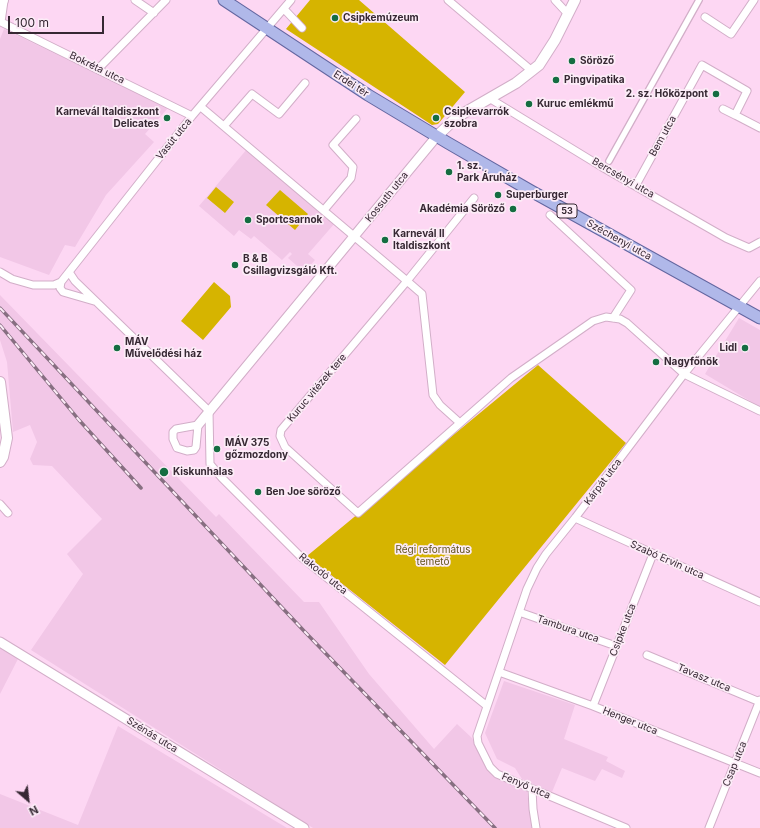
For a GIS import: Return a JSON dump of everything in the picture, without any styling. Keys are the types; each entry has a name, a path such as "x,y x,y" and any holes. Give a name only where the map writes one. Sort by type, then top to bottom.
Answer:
{"main road":[{"path":"0,6 4,0"},
{"name":"53","path":"224,0 266,28"},
{"name":"Kossuth utca","path":"437,136 457,117 516,83 532,71 548,54 575,0"},
{"name":"Erdei tér","path":"266,28 368,95 437,136"},
{"name":"Széchenyi utca","path":"437,136 524,188 760,318"},
{"path":"0,382 7,438 3,457 0,462"}],"street":[{"path":"1,22 4,0"},
{"path":"135,0 154,13"},
{"path":"98,69 166,0"},
{"name":"Vasút utca","path":"61,282 192,116 291,0"},
{"path":"448,0 532,71"},
{"path":"555,0 568,14"},
{"path":"609,161 699,0"},
{"path":"705,17 731,34 754,0"},
{"path":"284,9 302,28"},
{"name":"Bokréta utca","path":"1,22 192,116"},
{"name":"Bem utca","path":"636,186 702,65 747,90 735,115"},
{"path":"224,126 252,94 279,114 305,83"},
{"name":"Bercsényi utca","path":"489,98 636,186 737,243 749,248 760,242"},
{"path":"201,107 422,294 433,395 440,405 460,423"},
{"path":"723,109 760,128"},
{"path":"324,210 351,178 353,167 333,145 356,119"},
{"name":"Kossuth utca","path":"198,425 437,136"},
{"name":"Kuruc vitézek tere","path":"474,198 281,430 280,439 285,447 358,513 512,378 594,321 606,317 613,318"},
{"path":"550,215 631,290 613,318 627,323 684,374 760,411"},
{"path":"0,272 12,279 33,285 54,285 61,282"},
{"path":"69,272 75,281 209,411"},
{"name":"Kárpát utca","path":"487,706 527,588 537,568 546,554 684,374 760,281"},
{"path":"61,282 60,288 63,292 89,299 104,308"},
{"name":"Rakodó utca","path":"209,411 210,464 222,478 301,557 487,706"},
{"path":"0,504 8,513"},
{"name":"Szabó Ervin utca","path":"575,518 760,602"},
{"name":"Csipke utca","path":"593,706 653,554"},
{"name":"Tambura utca","path":"519,612 616,646"},
{"name":"Szénás utca","path":"0,642 304,828"},
{"name":"Tavasz utca","path":"647,655 760,701"},
{"name":"Henger utca","path":"499,672 593,706 760,773"},
{"name":"Csap utca","path":"709,828 736,764 760,701"},
{"name":"Fenyő utca","path":"487,706 477,739 490,767 501,776 626,828"},
{"path":"532,789 536,828"}],"shaded area":[{"path":"4,29 168,108 145,134 154,142 106,195 75,247 65,245 49,275 0,257 0,39"},
{"path":"247,149 335,223 308,254 315,260 304,272 288,258 292,254 290,252 282,260 254,236 251,239 239,230 234,236 199,206"},
{"path":"0,295 216,517 219,514 304,602 319,602 369,674 434,749 457,724 472,738 490,773 495,778 527,791 532,828 313,828 31,650 83,574 67,554 102,519 52,466 33,465 30,459 37,442 30,425 13,432 7,362 0,340"},
{"path":"739,318 760,330 760,407 705,374"},
{"path":"0,646 19,657 0,694"},
{"path":"504,681 575,705 564,739 608,757 606,761 625,771 622,778 602,769 595,781 562,768 552,792 522,779 515,768 497,759 485,733"},
{"path":"118,726 287,828 0,828 0,794 78,825"}],"green space":[{"path":"310,0 359,0 465,92 438,124 432,125 286,29"},
{"path":"216,187 234,202 225,213 207,198"},
{"path":"280,190 308,214 295,230 266,205"},
{"path":"214,282 230,296 231,307 203,340 181,321"},
{"name":"Régi református temető","path":"538,365 626,443 445,665 307,556"}],"railway":[{"path":"0,308 305,632 495,828"},
{"path":"0,325 79,420 141,488"}],"place":[{"name":"Csipkemúzeum","path":"335,18"},
{"name":"Söröző","path":"572,61"},
{"name":"Pingvipatika","path":"556,80"},
{"name":"2. sz. Hőközpont","path":"716,94"},
{"name":"Kuruc emlékmű","path":"529,104"},
{"name":"Karnevál Italdiszkont Delicates","path":"167,118"},
{"name":"Csipkevarrók szobra","path":"436,118"},
{"name":"1. sz. Park Áruház","path":"449,172"},
{"name":"Superburger","path":"498,195"},
{"name":"Akadémia Söröző","path":"513,209"},
{"name":"Sportcsarnok","path":"248,220"},
{"name":"Karnevál II Italdiszkont","path":"385,240"},
{"name":"B & B Csillagvizsgáló Kft.","path":"235,265"},
{"name":"MÁV Művelődési ház","path":"117,348"},
{"name":"Lidl","path":"745,348"},
{"name":"Nagyfőnök","path":"656,362"},
{"name":"MÁV 375 gőzmozdony","path":"217,449"},
{"name":"Kiskunhalas","path":"164,472"},
{"name":"Ben Joe söröző","path":"258,492"}]}
